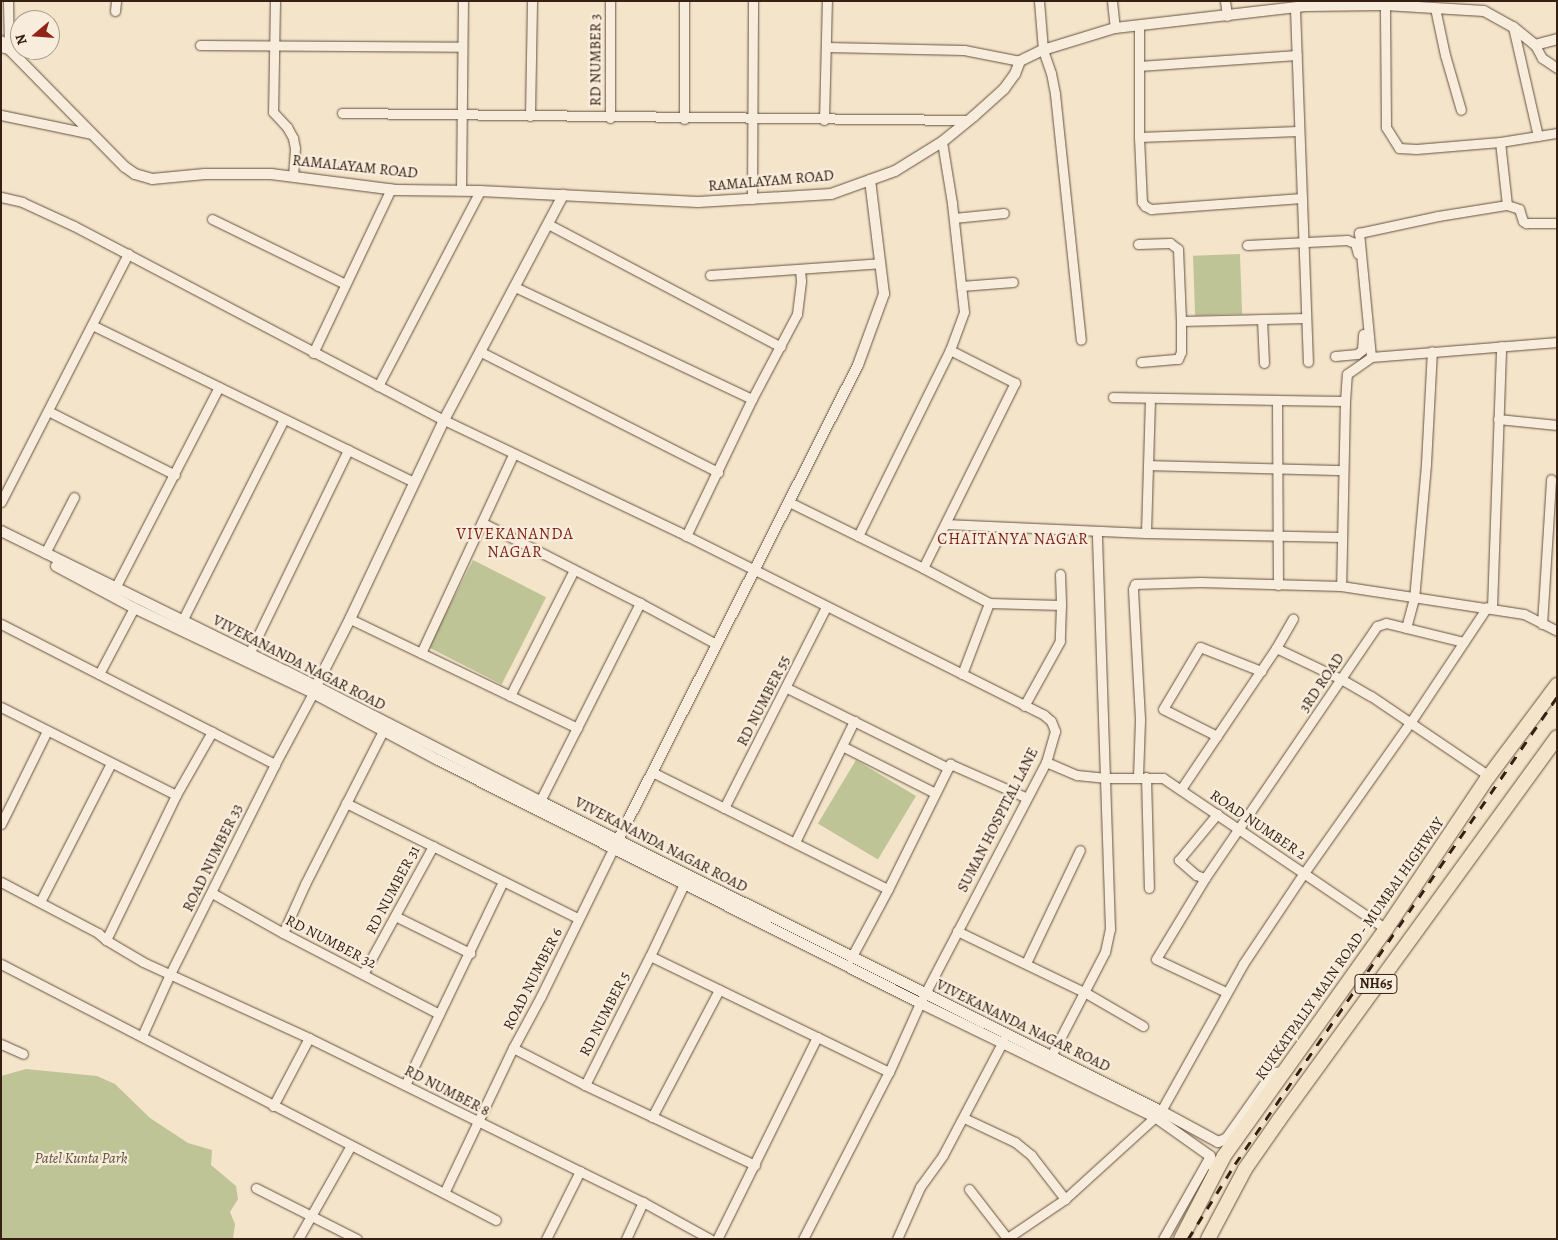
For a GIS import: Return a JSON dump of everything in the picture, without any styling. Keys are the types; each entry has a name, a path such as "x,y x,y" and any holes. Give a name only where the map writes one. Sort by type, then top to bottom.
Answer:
{"highway":[{"name":"KUKKATPALLY MAIN ROAD - MUMBAI HIGHWAY","path":"1181,1239 1224,1156 1386,929 1489,776 1557,685"},
{"name":"NH65","path":"1208,1239 1245,1169 1267,1136 1329,1048 1557,737"}],"street":[{"path":"4,46 8,1"},
{"path":"275,1 273,112 287,127 293,138 295,148 293,176"},
{"path":"461,190 463,1"},
{"path":"530,116 532,1"},
{"name":"RD NUMBER 3","path":"610,1 610,118"},
{"path":"684,1 684,119"},
{"path":"752,199 753,1"},
{"path":"824,120 827,1"},
{"path":"1039,1 1043,50 1051,73 1055,94 1081,340"},
{"path":"1112,1 1114,28"},
{"path":"1226,1 1226,16"},
{"path":"827,47 964,50 1020,61 1043,50 1114,28 1295,9 1306,4 1385,3 1435,8 1484,6 1535,45 1544,61 1557,68"},
{"path":"1385,3 1386,127 1399,148 1416,149 1500,142 1557,133"},
{"path":"1435,8 1445,56 1461,110"},
{"path":"1295,9 1308,362"},
{"path":"1139,25 1139,137 1142,202 1151,209 1302,198"},
{"path":"1513,28 1538,136"},
{"path":"1535,45 1557,40"},
{"path":"200,45 275,44 462,47"},
{"name":"RAMALAYAM ROAD","path":"4,46 135,174 152,179 205,174 271,174 391,189 461,190 698,202 832,194 895,171 942,142 1004,89 1015,74 1020,61"},
{"path":"1139,66 1297,55"},
{"path":"342,113 684,119 967,120"},
{"path":"1,115 92,134"},
{"path":"1139,137 1298,131"},
{"path":"858,536 950,350 964,312 954,218 942,142"},
{"path":"1500,142 1507,205"},
{"path":"615,845 858,365 884,294 870,180"},
{"path":"313,353 391,189"},
{"path":"378,386 480,191"},
{"path":"314,690 350,619 444,420 563,195"},
{"name":"SUMAN HOSPITAL LANE","path":"1,197 22,202 128,254 313,353 513,455 686,536 962,674 1051,721 1055,732 1046,762 922,999 888,1072 803,1239"},
{"path":"1371,357 1360,233 1438,216 1507,205 1519,210 1522,221 1526,223 1557,222"},
{"path":"954,218 1004,213"},
{"path":"212,219 345,284"},
{"path":"548,224 781,346"},
{"path":"1247,245 1352,241 1357,249 1364,345 1357,354 1335,356"},
{"path":"1138,244 1170,243 1178,249 1181,321 1181,352 1178,360 1141,362"},
{"path":"1,502 128,254"},
{"path":"710,276 880,263"},
{"path":"686,536 752,399 797,314 801,281 800,269"},
{"path":"961,286 1013,282"},
{"path":"515,287 752,399"},
{"path":"1181,321 1306,318"},
{"path":"1262,319 1264,362"},
{"path":"92,325 414,482"},
{"path":"1341,586 1342,470 1347,374 1371,357 1557,342"},
{"path":"969,1189 1007,1238 1065,1200 1158,1114 1226,992 1304,873 1410,724 1464,642 1489,608 1501,346"},
{"path":"923,568 1015,383 950,350"},
{"path":"1406,628 1414,599 1426,464 1432,351"},
{"path":"481,352 718,472"},
{"path":"113,592 220,387"},
{"path":"1112,396 1345,401"},
{"path":"1146,533 1150,398"},
{"path":"1277,400 1278,585"},
{"path":"48,411 175,475"},
{"path":"182,621 284,419"},
{"path":"1498,419 1557,425"},
{"path":"250,654 348,450"},
{"path":"421,653 513,455"},
{"path":"1149,465 1342,470"},
{"path":"1542,624 1551,479"},
{"path":"45,553 74,497"},
{"path":"789,502 990,603 1061,604"},
{"path":"483,523 716,644"},
{"path":"945,524 1146,533 1341,537"},
{"name":"VIVEKANANDA NAGAR ROAD","path":"1,531 45,553 113,592 134,608 314,690 540,801 684,884 922,999 1003,1041 1218,1142 1226,1139 1268,1080 1275,1073 1284,1072"},
{"path":"1051,1056 1106,952 1110,929 1097,531"},
{"name":"VIVEKANANDA NAGAR ROAD","path":"1,538 113,592 182,621 250,654 383,732 851,958 922,999 1051,1056 1158,1114 1210,1156"},
{"path":"510,696 574,570"},
{"path":"1024,706 1060,641 1060,574"},
{"path":"1149,888 1142,777 1134,585 1142,583 1200,582 1341,586 1414,599 1524,614 1557,631"},
{"path":"540,801 640,603"},
{"path":"962,674 990,603"},
{"name":"RD NUMBER 55","path":"724,808 787,688 826,606"},
{"path":"99,674 134,608"},
{"path":"350,619 577,728"},
{"path":"1181,789 1261,671 1293,619"},
{"path":"1,624 274,764"},
{"name":"3RD ROAD","path":"1226,992 1156,959 1205,878 1377,626 1386,624 1464,642"},
{"path":"1217,736 1163,709 1200,648 1261,671"},
{"path":"1276,648 1372,696 1410,724 1489,776"},
{"path":"787,688 948,768"},
{"name":"ROAD NUMBER 33","path":"142,1036 170,974 212,893 274,764 314,690"},
{"path":"1,707 176,795"},
{"path":"795,842 854,721"},
{"path":"1,824 47,731"},
{"path":"106,940 176,795 212,732"},
{"path":"283,933 305,884 383,732"},
{"path":"842,746 935,794"},
{"name":"ROAD NUMBER 2","path":"1046,762 1077,775 1104,778 1163,778 1386,929"},
{"path":"40,902 111,763"},
{"path":"851,958 950,764 1027,798"},
{"path":"652,772 888,888"},
{"path":"346,803 578,918"},
{"path":"1205,878 1196,874 1180,860 1217,814"},
{"name":"ROAD NUMBER 6","path":"444,1193 479,1123 513,1048 541,996 615,845"},
{"name":"RD NUMBER 31","path":"363,974 433,846"},
{"path":"1026,963 1080,850"},
{"path":"405,1085 503,881"},
{"name":"RD NUMBER 8","path":"1,882 98,932 106,940 142,962 309,1038 643,1202 710,1239"},
{"name":"RD NUMBER 5","path":"585,1085 684,884"},
{"name":"RD NUMBER 32","path":"212,893 283,933 440,1014"},
{"path":"395,916 470,953"},
{"path":"958,931 1086,992 1144,1026"},
{"path":"650,956 888,1072"},
{"path":"1,964 142,1036 350,1147 496,1220"},
{"path":"652,1117 719,990"},
{"path":"272,1106 309,1038"},
{"path":"717,1239 817,1038"},
{"path":"897,1239 920,1187 943,1156 1003,1041"},
{"path":"1,1044 23,1054"},
{"path":"513,1048 585,1085 755,1165"},
{"path":"964,1118 1015,1142 1031,1155 1065,1200"},
{"path":"298,1239 350,1147"},
{"path":"1210,1156 1215,1172"},
{"path":"1163,1239 1210,1156"},
{"path":"546,1239 580,1171"},
{"path":"256,1188 357,1239"},
{"path":"626,1239 643,1202"}],"green space":[{"path":"1240,254 1242,314 1195,316 1193,256"},
{"path":"473,560 546,597 502,685 429,647"},
{"path":"856,760 916,796 878,859 818,823"},
{"name":"Patel Kunta Park","path":"26,1069 97,1076 115,1084 150,1118 188,1143 212,1150 211,1165 236,1186 238,1199 230,1212 235,1224 233,1239 1,1239 1,1076"}],"railway":[{"path":"1188,1239 1235,1164 1557,697"}],"district":[{"name":"CHAITANYA NAGAR","path":"1013,539"},
{"name":"VIVEKANANDA NAGAR","path":"515,543"}]}
